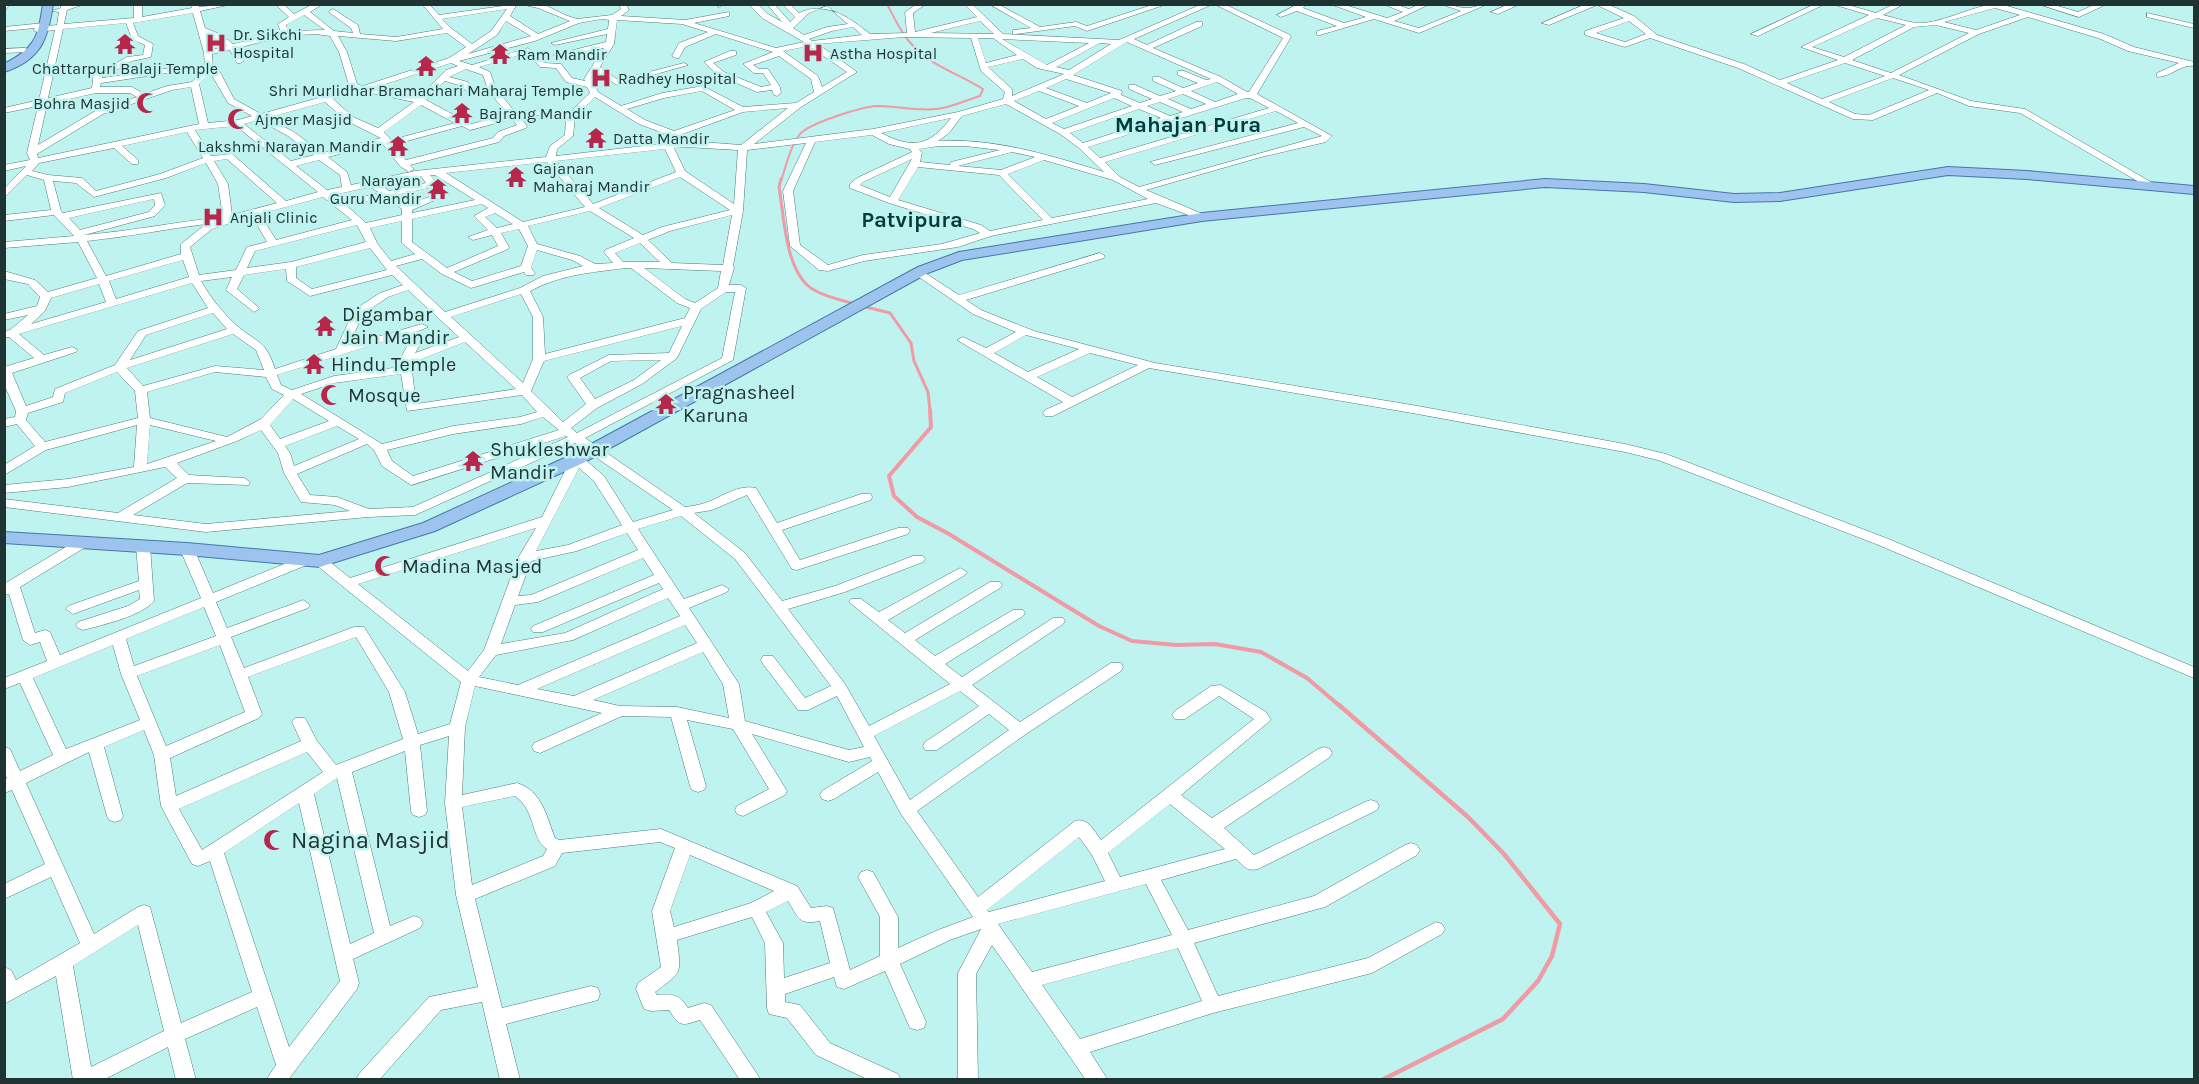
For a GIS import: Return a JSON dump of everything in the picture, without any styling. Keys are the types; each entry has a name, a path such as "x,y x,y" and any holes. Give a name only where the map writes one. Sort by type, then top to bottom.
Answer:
{"main road":[{"path":"4,69 34,52 40,45 45,7"},
{"path":"4,64 25,50 41,27"},
{"path":"4,537 187,549 312,561 429,527 577,459 884,291 972,248 1202,217 1545,183 1644,188 1734,198 1780,197 1948,171 2027,175 2194,190"}],"street":[{"path":"4,10 7,4"},
{"path":"49,73 115,67 130,59 147,57 149,44 135,37 133,20 138,4"},
{"path":"4,29 59,27 133,20 230,4"},
{"path":"278,4 294,18"},
{"path":"285,34 282,24 320,4"},
{"path":"425,4 448,30 472,48"},
{"path":"523,4 540,6 562,17 578,21"},
{"path":"532,6 543,4"},
{"path":"613,18 626,10 622,4"},
{"path":"752,4 765,16 789,27"},
{"path":"723,289 729,268 738,211 743,148 798,105 853,72 805,41 789,27 770,4"},
{"path":"785,4 799,17"},
{"path":"789,27 806,11 827,4 870,38"},
{"path":"913,35 909,12 922,4"},
{"path":"967,4 998,37 1023,55 1048,68 1119,93 1046,122"},
{"path":"992,4 1037,28"},
{"path":"1012,4 1051,26"},
{"path":"998,37 1051,26 1076,24 1087,29 1164,4"},
{"path":"4,245 57,238 134,234 166,226 228,219 323,194 419,174 686,144 743,148 873,132 959,114 1007,101 1068,75 1124,40 1210,4"},
{"path":"1082,147 1245,96 1287,37 1217,4"},
{"path":"1333,4 1419,31 1484,5"},
{"path":"1386,4 1411,12"},
{"path":"1387,21 1427,4"},
{"path":"1444,4 1470,11"},
{"path":"1494,12 1517,4"},
{"path":"1546,23 1594,4"},
{"path":"1600,4 1631,18 1650,35 1741,66 1853,116 1870,118 1937,90"},
{"path":"1755,34 1822,4"},
{"path":"1901,4 1805,46 1808,50 1937,90 1969,103 2022,111 2154,187"},
{"path":"2041,4 2079,15 2099,6 2094,4"},
{"path":"45,7 81,5"},
{"path":"438,17 474,8 514,5"},
{"path":"452,60 494,33 514,5"},
{"path":"1837,5 1926,26 1992,5 2101,36 2131,49 2191,63"},
{"path":"1281,15 1301,6 1345,26"},
{"path":"34,157 42,103 64,7"},
{"path":"4,195 12,171 100,111 170,88 195,84 209,68 208,53 195,8"},
{"path":"333,11 355,27 357,35"},
{"path":"305,13 320,20 334,33 349,61 354,85 362,89 421,101 470,127 535,112 571,116"},
{"path":"682,22 726,14"},
{"path":"1821,102 1891,76 1976,32 2028,15"},
{"path":"2150,15 2194,26"},
{"path":"506,17 536,36"},
{"path":"34,157 116,145 204,126 262,118 536,36 578,21 602,17 682,22 778,52 815,78 819,93"},
{"path":"1320,33 1373,17"},
{"path":"592,89 588,79 609,44 613,18"},
{"path":"913,35 982,18"},
{"path":"1631,18 1588,33 1625,45 1650,35"},
{"path":"815,21 830,29"},
{"path":"1936,22 1976,32"},
{"path":"1146,48 1199,24"},
{"path":"1780,83 1843,61 1913,24"},
{"path":"749,66 747,64 830,29 853,25"},
{"path":"201,28 217,34 234,48 240,61"},
{"path":"208,53 301,32 396,39 448,30"},
{"path":"555,43 611,32"},
{"path":"676,56 682,45 715,32"},
{"path":"805,41 913,35 1124,40 1218,79 1245,96"},
{"path":"913,35 938,46"},
{"path":"974,36 985,71 1009,91 1007,101"},
{"path":"1048,68 1099,41"},
{"path":"557,55 609,44"},
{"path":"984,66 1023,55 1042,44"},
{"path":"4,51 25,50"},
{"path":"379,132 421,101 442,78 463,67 475,66 528,50 543,65 558,66 569,80 592,89 619,109 642,122 674,134 686,144"},
{"path":"733,53 708,62 717,73 734,81 746,80 760,90 776,87"},
{"path":"452,60 463,67"},
{"path":"2160,75 2191,63"},
{"path":"596,67 617,83 684,65"},
{"path":"4,111 42,103 97,85 171,66 170,88"},
{"path":"403,164 496,140 501,134 523,126 492,90 488,74 475,66"},
{"path":"717,73 749,66 757,72 765,71 776,87 778,106"},
{"path":"352,80 428,67"},
{"path":"97,85 99,68"},
{"path":"209,68 216,72 231,101 291,134 344,174 347,189"},
{"path":"1137,190 1328,137 1274,108 1181,73"},
{"path":"442,78 465,84 473,94"},
{"path":"1156,79 1215,105"},
{"path":"1063,132 1218,79"},
{"path":"195,84 204,126"},
{"path":"97,85 132,90 143,97"},
{"path":"1132,87 1193,113"},
{"path":"619,109 662,96 703,88 742,110"},
{"path":"1040,88 1088,106"},
{"path":"550,160 553,148 569,136 571,116 592,89"},
{"path":"1114,95 1170,119"},
{"path":"327,99 350,119 379,132 403,164 432,184 437,197 406,212"},
{"path":"1007,101 1063,132 1100,161 1117,179"},
{"path":"729,103 768,103"},
{"path":"674,134 742,110 798,105"},
{"path":"1100,161 1274,108"},
{"path":"959,114 946,131 926,145 860,180 853,186 892,201 977,227 988,234"},
{"path":"642,122 661,116"},
{"path":"1183,116 1236,141 1259,155"},
{"path":"238,123 362,224 372,244 409,286 525,391 545,413 592,450 683,511 740,556 840,688 907,810 1077,1047 1098,1080"},
{"path":"288,165 464,123"},
{"path":"1155,162 1305,124"},
{"path":"190,129 223,184 228,219"},
{"path":"873,132 915,150"},
{"path":"809,140 788,191 788,202 795,246 822,268 832,268 865,257 972,248 988,234 1157,201"},
{"path":"926,145 990,144 1044,157 1117,179 1157,201 1202,217"},
{"path":"116,145 135,162"},
{"path":"668,146 681,173 738,211"},
{"path":"943,167 1013,149"},
{"path":"892,201 915,164 915,150"},
{"path":"1137,150 1177,178"},
{"path":"12,171 48,178 79,180 94,194 163,176 208,159 229,156 285,205"},
{"path":"915,164 1002,173 1044,157"},
{"path":"550,160 591,208 641,238 671,267"},
{"path":"437,172 523,226 533,246 526,268"},
{"path":"473,237 591,208 681,173"},
{"path":"1002,173 1049,221"},
{"path":"48,178 59,214 79,237 103,279 112,303"},
{"path":"372,184 387,194 406,212 407,243 446,272 471,285 526,268"},
{"path":"339,205 432,184"},
{"path":"4,218 59,214 159,195 160,205 152,214 79,237"},
{"path":"254,309 231,290 251,249 272,242 362,224 406,212 483,201"},
{"path":"446,272 504,247 496,233 479,216 497,208"},
{"path":"621,266 609,252 666,229 738,211"},
{"path":"255,213 272,242"},
{"path":"4,503 206,528 368,513 415,511 570,432 727,360 741,288 723,289 696,307 673,356 638,382 593,405 570,432 411,480 386,464 380,448 368,439 276,387 261,349 234,330 215,309 194,279 185,246 208,226 228,219"},
{"path":"8,335 194,279 291,265 372,244"},
{"path":"533,246 576,258 591,266"},
{"path":"291,265 291,279 310,293 392,268 423,255"},
{"path":"46,296 186,256"},
{"path":"957,299 1100,256"},
{"path":"443,316 524,290 537,282 591,266 729,268"},
{"path":"635,266 681,301 696,307"},
{"path":"526,268 537,282"},
{"path":"4,273 10,279 31,282 46,296"},
{"path":"918,273 978,312 1025,331 1149,364 1423,411 1625,448 1662,457 1881,541 2194,673"},
{"path":"341,351 358,312 384,295 409,286"},
{"path":"524,290 538,317 539,359 525,391"},
{"path":"8,335 41,309 46,296"},
{"path":"4,317 41,309"},
{"path":"119,367 142,333 215,309"},
{"path":"539,359 688,321"},
{"path":"141,390 215,369 270,374 422,327"},
{"path":"4,423 59,399 59,391 119,367 234,330"},
{"path":"408,331 414,343 406,366 411,408 525,391"},
{"path":"986,353 1025,331"},
{"path":"8,335 41,358"},
{"path":"4,489 45,487 168,462 264,424 292,394 324,383 406,366 468,338"},
{"path":"963,340 1072,402"},
{"path":"1028,377 1089,349"},
{"path":"42,447 21,415 4,371 72,350"},
{"path":"593,405 573,377 609,358 673,356"},
{"path":"1049,413 1149,364"},
{"path":"119,367 141,390 144,420 140,469"},
{"path":"380,448 453,430 521,420 545,413"},
{"path":"4,471 42,447 144,420 225,440"},
{"path":"278,444 339,422"},
{"path":"264,424 284,453 290,473 306,499 337,501 368,513"},
{"path":"290,473 368,439"},
{"path":"510,1080 465,895 453,803 457,727 469,680 490,651 525,558 547,520 577,459 599,479 731,684 738,725 779,791 743,810"},
{"path":"168,462 184,479"},
{"path":"119,519 184,479 244,482"},
{"path":"525,558 572,548 602,536 683,511 706,507 744,491 751,491 797,566 903,531"},
{"path":"774,528 866,497"},
{"path":"347,583 547,520"},
{"path":"55,663 45,635 30,640 9,589 84,542"},
{"path":"83,625 143,605 147,596 143,546"},
{"path":"162,755 254,714 187,549"},
{"path":"510,601 533,599 645,552"},
{"path":"778,607 840,589 918,559"},
{"path":"4,684 312,561 347,583 469,680 620,711 677,712 738,725 849,756 878,756"},
{"path":"878,619 960,572"},
{"path":"538,629 662,577"},
{"path":"73,609 146,583"},
{"path":"905,640 995,585"},
{"path":"517,691 684,612 722,589"},
{"path":"490,651 568,637 671,591"},
{"path":"856,602 1020,730"},
{"path":"129,674 303,605"},
{"path":"935,663 1018,613"},
{"path":"866,734 963,684 1058,621"},
{"path":"240,675 359,630 398,692 411,742 419,811"},
{"path":"119,639 147,723 162,755 169,806 198,859 215,851 338,772 411,742 457,727"},
{"path":"574,702 706,645"},
{"path":"768,660 803,706 840,688"},
{"path":"907,810 1020,730 1116,667"},
{"path":"24,676 62,757"},
{"path":"1099,851 1263,720 1221,690 1216,690 1180,715"},
{"path":"931,746 990,706"},
{"path":"540,747 620,711"},
{"path":"677,712 698,786"},
{"path":"300,722 310,744 338,772 384,936"},
{"path":"11,783 62,757 147,723"},
{"path":"95,744 115,816"},
{"path":"169,806 310,744"},
{"path":"4,753 11,783 55,867 90,944"},
{"path":"1212,827 1324,753"},
{"path":"828,795 878,756"},
{"path":"453,803 517,789 532,799 548,842 557,847 661,835 791,891 807,916 827,913 844,981 944,935 985,919 1239,852"},
{"path":"281,1073 350,983 305,792"},
{"path":"1170,795 1212,827 1252,864 1371,806"},
{"path":"968,1080 967,973 985,919 1081,826 1099,851 1116,886"},
{"path":"686,845 662,911 670,970 645,989 651,1003 674,1002 684,1017 704,1011 751,1080"},
{"path":"465,895 549,861 557,847"},
{"path":"1029,981 1319,902 1411,850"},
{"path":"215,851 263,996 281,1073"},
{"path":"4,892 55,867"},
{"path":"1150,876 1183,938 1213,1005"},
{"path":"867,877 889,917 889,960 917,1022"},
{"path":"667,936 756,909 791,891"},
{"path":"756,909 774,943 776,1008 793,1011 823,1049 891,1080"},
{"path":"7,987 63,963 144,912 186,1080"},
{"path":"344,955 414,923"},
{"path":"1077,1047 1213,1005 1372,965 1436,929"},
{"path":"63,963 83,1080 174,1035 263,996"},
{"path":"776,989 841,967"},
{"path":"366,1080 436,1003 489,993"},
{"path":"496,1018 591,994"}],"waterway":[{"path":"781,181 791,151 800,134 825,121 870,107 936,109 953,106 980,96 983,89 922,55 910,43 887,4"},
{"path":"781,179 779,187 787,239 794,265 800,276 817,292 855,304"},
{"path":"862,306 890,313 911,343 914,361 928,392 930,411"},
{"path":"930,410 931,427 889,476 894,496 917,517 949,534 1099,626 1132,641 1176,645 1215,644 1261,652 1307,678 1341,707"},
{"path":"1339,705 1468,817 1504,854 1560,924 1552,956 1538,981 1503,1019 1382,1080"}],"place":[{"name":"Dr. Sikchi Hospital","path":"216,43"},
{"name":"Chattarpuri Balaji Temple","path":"125,44"},
{"name":"Astha Hospital","path":"813,53"},
{"name":"Ram Mandir","path":"500,54"},
{"name":"Shri Murlidhar Bramachari Maharaj Temple","path":"426,66"},
{"name":"Radhey Hospital","path":"601,78"},
{"name":"Bohra Masjid","path":"147,103"},
{"name":"Bajrang Mandir","path":"462,113"},
{"name":"Ajmer Masjid","path":"238,119"},
{"name":"Datta Mandir","path":"596,138"},
{"name":"Lakshmi Narayan Mandir","path":"398,146"},
{"name":"Gajanan Maharaj Mandir","path":"516,177"},
{"name":"Narayan Guru Mandir","path":"438,189"},
{"name":"Anjali Clinic","path":"213,217"},
{"name":"Digambar Jain Mandir","path":"325,326"},
{"name":"Hindu Temple","path":"314,364"},
{"name":"Mosque","path":"331,395"},
{"name":"Pragnasheel Karuna","path":"666,404"},
{"name":"Shukleshwar Mandir","path":"473,461"},
{"name":"Madina Masjed","path":"385,566"},
{"name":"Nagina Masjid","path":"274,840"}],"district":[{"name":"Mahajan Pura","path":"1188,125"},
{"name":"Patvipura","path":"912,220"}]}
